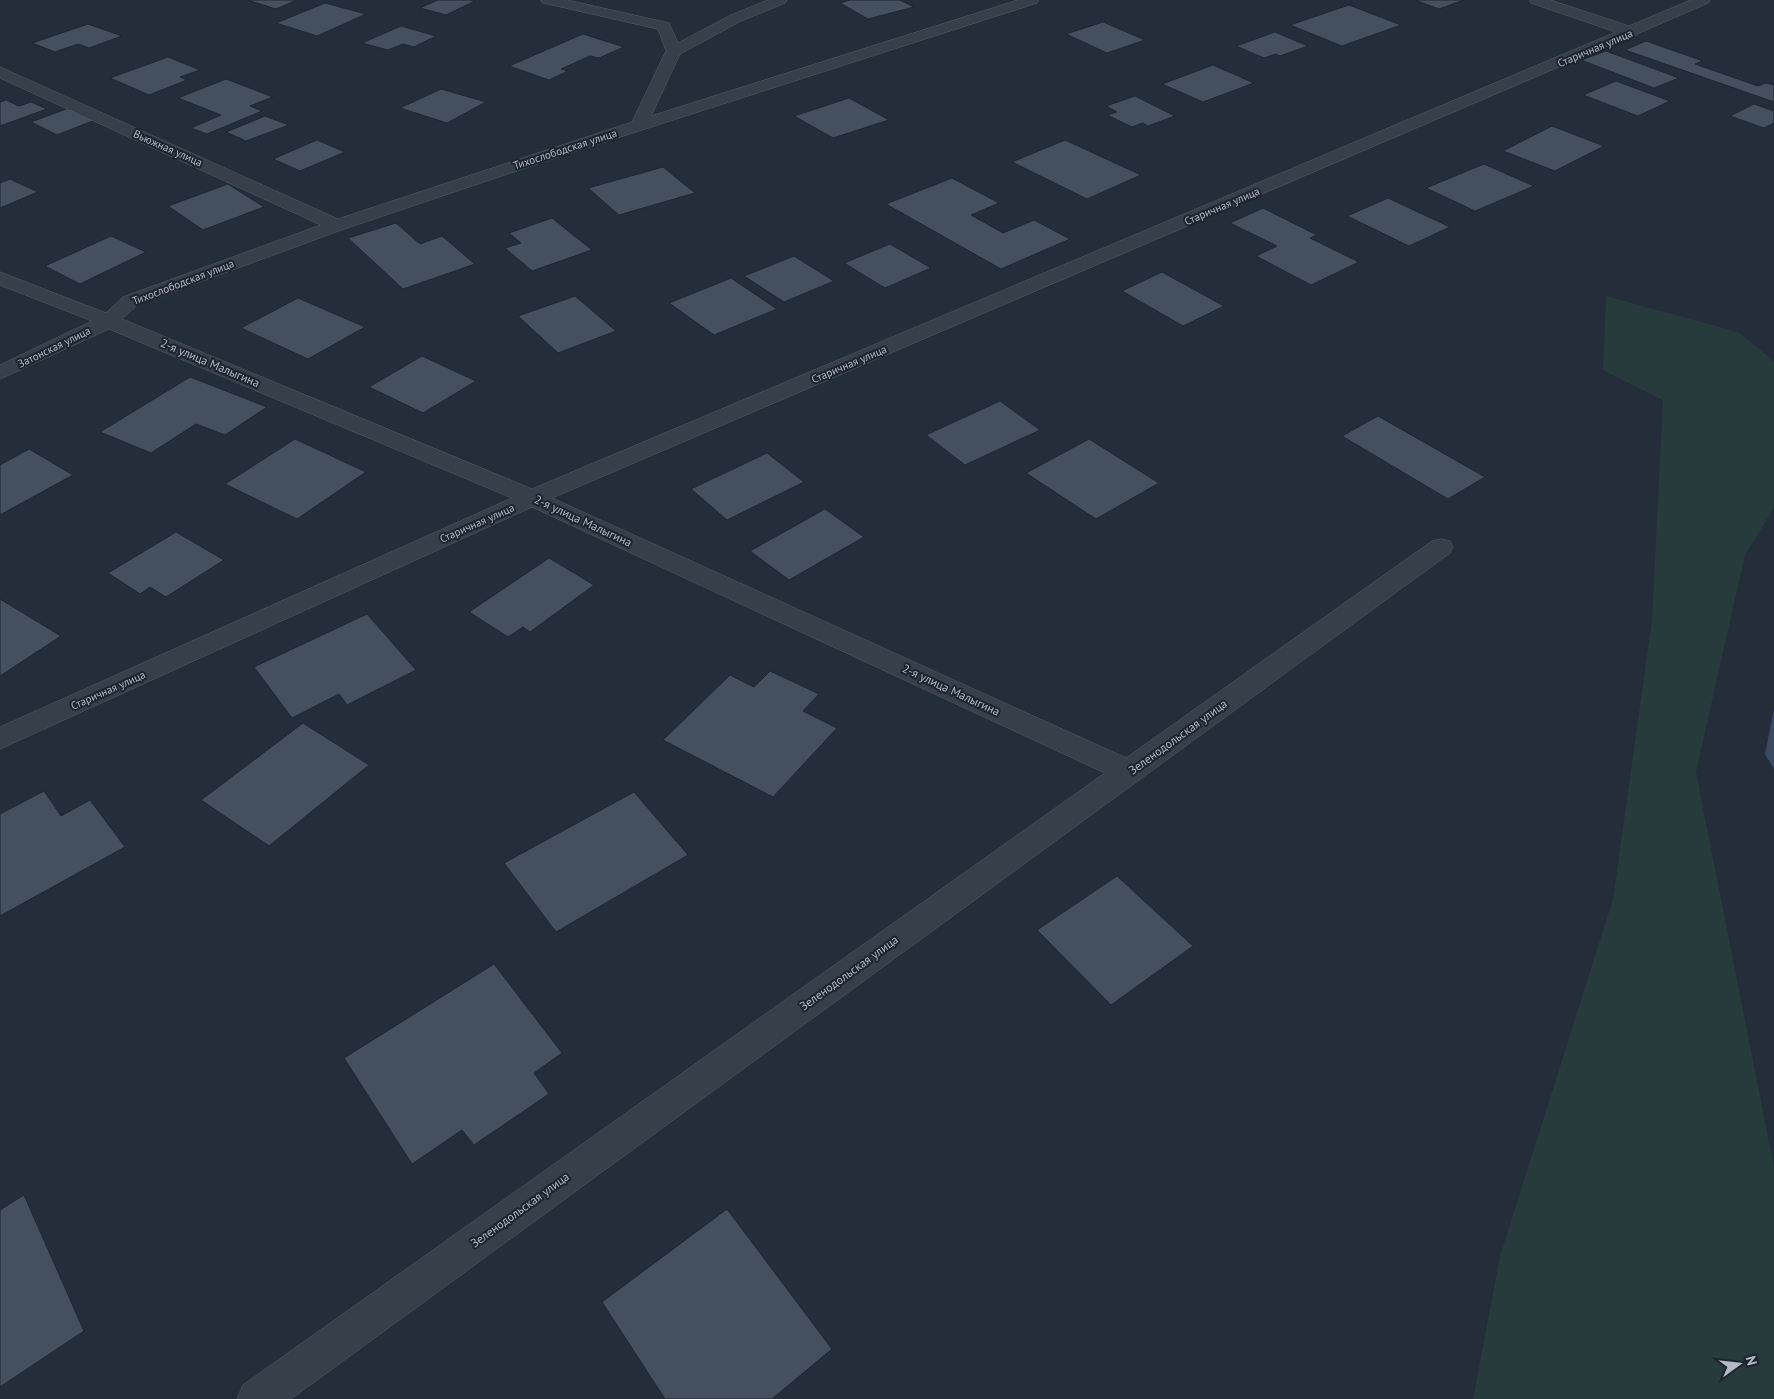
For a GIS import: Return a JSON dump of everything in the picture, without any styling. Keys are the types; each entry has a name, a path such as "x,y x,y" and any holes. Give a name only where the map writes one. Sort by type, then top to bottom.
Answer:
{"street":[{"path":"548,0 664,26 674,51"},
{"path":"639,124 674,51 736,18 780,0"},
{"name":"Тихослободская улица","path":"109,321 130,301 337,225 639,124 1032,0"},
{"path":"1536,0 1632,32"},
{"name":"Старичная улица","path":"0,739 532,498 1632,32 1703,0"},
{"name":"Вьюжная улица","path":"0,72 337,225"},
{"name":"2-я улица Малыгина","path":"0,278 109,321 532,498 1129,772"},
{"name":"Затонская улица","path":"0,373 109,321"},
{"name":"Зеленодольская улица","path":"258,1399 1441,547"}],"shaded area":[{"path":"1606,296 1738,332 1774,361 1774,508 1745,555 1696,772 1774,1167 1774,1399 1473,1399 1500,1256 1613,899 1652,620 1663,400 1603,370"}],"water":[{"path":"1774,709 1774,769 1765,754"}],"building":[{"path":"247,0 297,0 276,9"},
{"path":"438,0 475,1 446,15 420,8"},
{"path":"850,0 900,0 914,7 868,19 840,3"},
{"path":"1415,0 1464,0 1439,9"},
{"path":"325,3 366,14 317,36 276,23"},
{"path":"1349,5 1401,25 1342,46 1290,25"},
{"path":"1103,22 1145,40 1107,53 1066,34"},
{"path":"88,24 122,36 89,48 78,44 55,52 32,43"},
{"path":"401,26 436,36 414,47 403,44 388,50 362,43"},
{"path":"1275,32 1308,46 1280,56 1276,54 1264,58 1236,46"},
{"path":"583,34 624,47 599,58 590,56 561,69 568,71 549,80 509,66"},
{"path":"1646,41 1703,61 1695,64 1758,86 1766,83 1774,85 1774,102 1625,50"},
{"path":"1606,51 1679,78 1654,88 1581,60"},
{"path":"168,57 200,70 180,77 187,80 149,95 110,78"},
{"path":"1213,65 1254,83 1203,102 1162,84"},
{"path":"226,79 273,97 250,106 262,111 207,134 191,128 221,115 178,98"},
{"path":"1616,81 1670,101 1638,116 1583,95"},
{"path":"441,89 486,102 447,123 400,108"},
{"path":"1135,96 1175,116 1148,126 1143,123 1132,127 1107,115 1117,112 1106,106"},
{"path":"849,98 889,120 833,138 794,116"},
{"path":"6,100 19,106 31,102 47,109 0,126 0,102"},
{"path":"1754,104 1774,111 1774,123 1764,128 1730,116"},
{"path":"69,108 95,120 57,135 31,122"},
{"path":"265,116 289,125 246,141 226,132"},
{"path":"1552,126 1604,146 1555,171 1503,151"},
{"path":"317,140 345,152 300,171 273,159"},
{"path":"1065,140 1141,175 1087,199 1012,162"},
{"path":"1484,164 1534,186 1475,211 1426,188"},
{"path":"663,167 695,193 619,215 588,188"},
{"path":"952,178 999,203 971,215 1003,233 1034,220 1070,239 1001,269 886,204"},
{"path":"10,179 38,192 0,208 0,183"},
{"path":"228,184 264,207 203,230 168,206"},
{"path":"1388,198 1450,227 1409,246 1347,216"},
{"path":"1263,208 1317,235 1310,238 1359,262 1311,285 1256,256 1277,246 1230,223"},
{"path":"552,218 592,250 532,271 505,248 521,243 509,233"},
{"path":"396,223 420,244 442,236 475,264 403,289 348,238"},
{"path":"111,236 146,252 80,284 45,266"},
{"path":"890,244 931,268 885,288 844,263"},
{"path":"794,256 834,281 784,302 744,276"},
{"path":"1162,272 1224,306 1183,326 1122,291"},
{"path":"731,278 777,309 714,335 669,303"},
{"path":"575,296 616,331 558,353 518,316"},
{"path":"298,298 365,327 308,359 241,328"},
{"path":"422,356 476,381 423,413 369,387"},
{"path":"190,377 267,407 225,435 196,424 151,453 100,432"},
{"path":"1000,401 1040,430 965,465 926,435"},
{"path":"1378,416 1485,477 1448,499 1342,436"},
{"path":"295,439 366,472 297,519 225,484"},
{"path":"1089,439 1159,483 1096,519 1026,473"},
{"path":"29,449 73,475 0,515 0,465"},
{"path":"767,453 804,482 727,520 691,489"},
{"path":"825,509 864,537 789,580 750,551"},
{"path":"176,532 224,560 166,597 150,587 140,594 108,573"},
{"path":"549,558 594,585 530,632 523,627 508,637 469,612"},
{"path":"0,599 61,636 0,676"},
{"path":"367,614 416,670 347,705 339,694 292,718 254,667"},
{"path":"770,671 819,694 803,711 837,728 773,797 663,740 730,675 754,687"},
{"path":"303,723 369,765 269,846 201,800"},
{"path":"44,791 61,816 90,800 125,847 0,916 0,814"},
{"path":"634,792 688,855 556,932 504,863"},
{"path":"1117,876 1193,946 1111,1005 1037,930"},
{"path":"494,964 562,1053 534,1073 549,1094 474,1145 462,1130 412,1164 344,1058"},
{"path":"24,1195 84,1331 0,1387 0,1210"},
{"path":"727,1209 832,1349 772,1399 665,1399 602,1302"}]}
